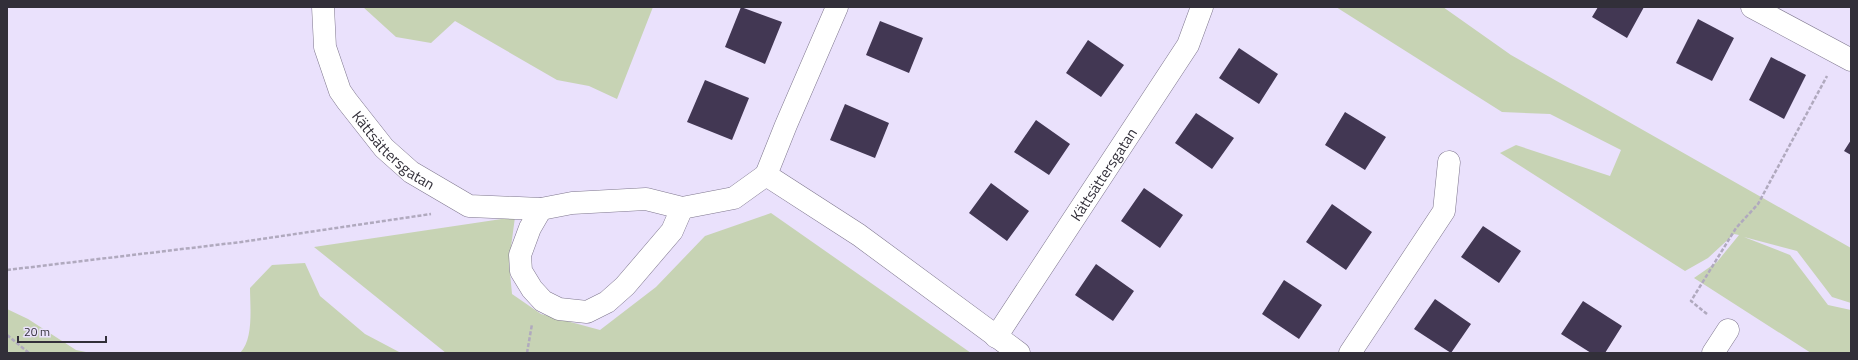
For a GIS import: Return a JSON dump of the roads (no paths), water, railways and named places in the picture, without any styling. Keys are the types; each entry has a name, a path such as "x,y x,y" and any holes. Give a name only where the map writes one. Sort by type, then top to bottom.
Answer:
{"street":[{"name":"Kättsättersgatan","path":"323,7 325,47 340,91 347,101 384,148 411,172 469,206 541,209 572,204 646,199 682,208 734,198 766,175"},
{"path":"838,7 786,125 766,175 860,235 1018,353"},
{"name":"Kättsättersgatan","path":"996,337 1188,45 1202,7"},
{"path":"1752,7 1845,57"},
{"path":"1350,353 1444,211 1449,162"},
{"path":"541,209 530,228 520,255 521,272 532,289 543,301 558,309 587,312 607,302 625,286 672,230 682,208"},
{"path":"1713,353 1728,330"}]}
